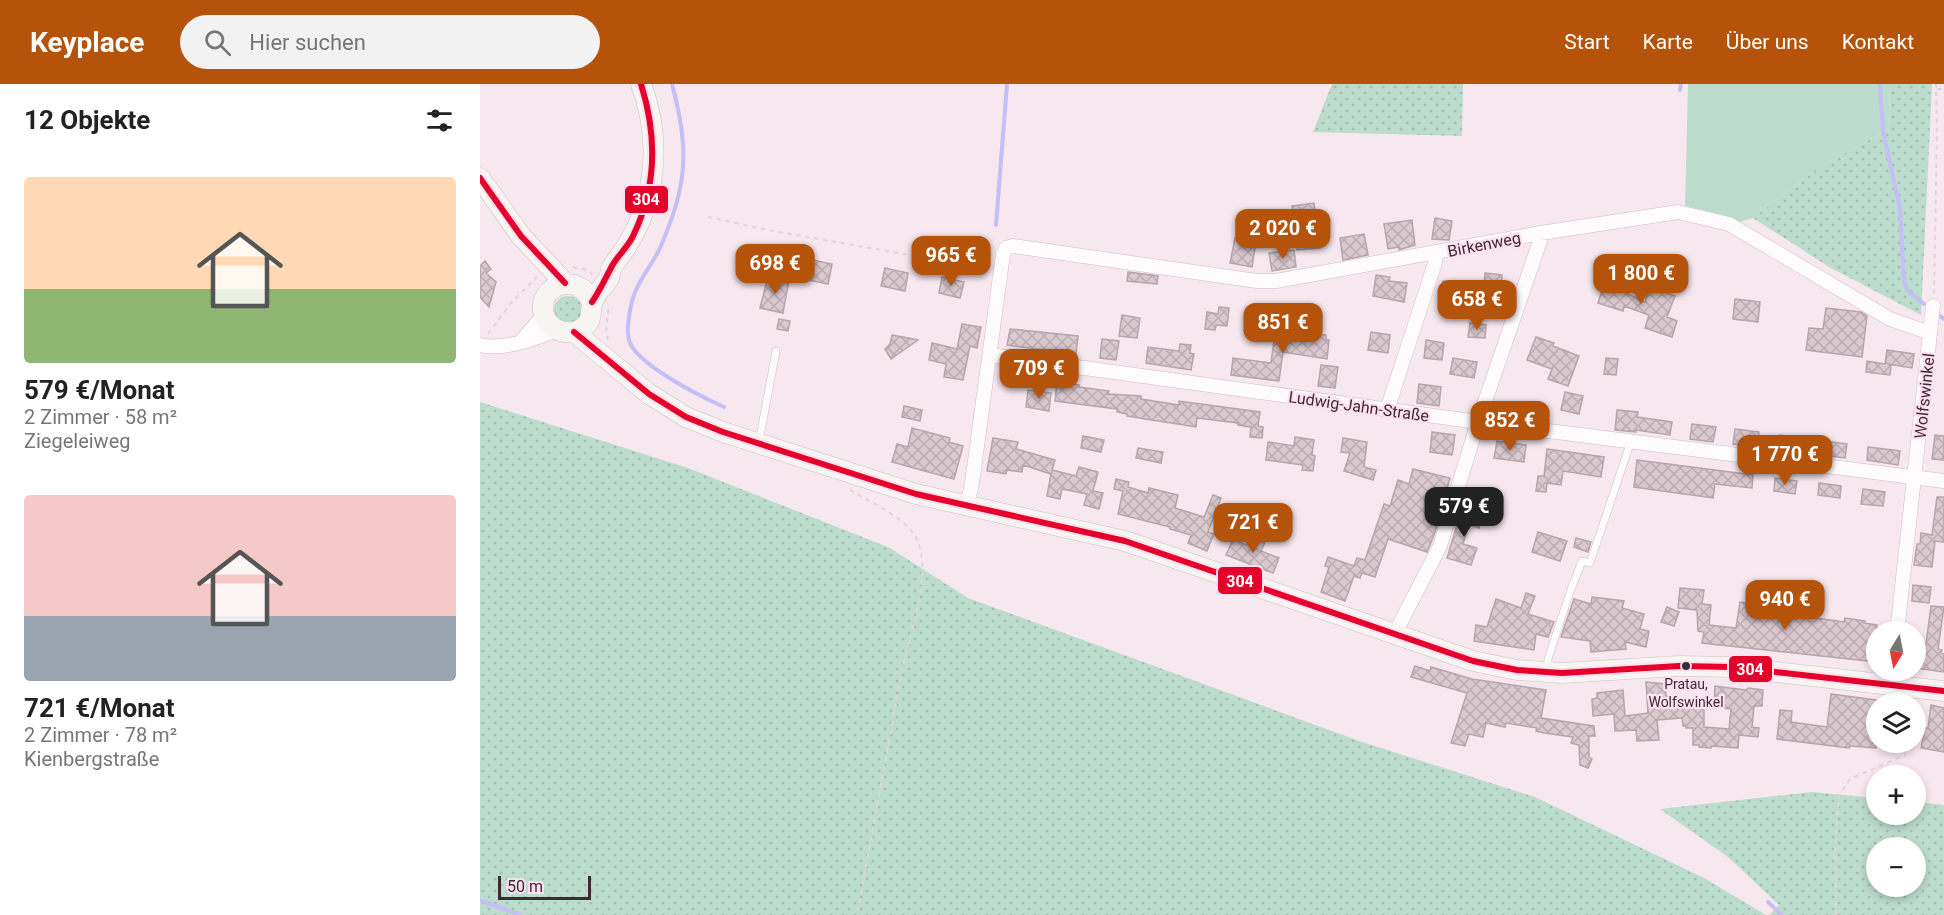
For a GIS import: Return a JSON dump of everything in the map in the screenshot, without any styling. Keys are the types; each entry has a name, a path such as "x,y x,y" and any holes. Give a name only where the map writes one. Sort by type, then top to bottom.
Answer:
{"main road":[{"path":"562,319 554,288 590,286 626,248 639,225 652,177 654,139 641,84"},
{"path":"480,177 521,236 562,319 613,355 649,394 686,417 758,444 894,488 1125,541 1479,663 1517,670 1548,672 1710,666 1866,676"},
{"path":"521,236 590,286 592,312 562,319"},
{"path":"1907,681 1944,691"}],"street":[{"name":"Birkenweg","path":"1000,272 1003,254 1006,248 1013,246 1257,281 1276,281 1541,233 1678,212 1710,218 1740,230 1890,319 1930,333"},
{"path":"1394,635 1440,546 1478,422 1541,233"},
{"path":"1387,410 1437,253"},
{"path":"967,506 1000,272"},
{"name":"Wolfswinkel","path":"1898,621 1916,478 1933,306"},
{"path":"483,341 495,347 508,345 562,319"},
{"name":"Ludwig-Jahn-Straße","path":"990,355 1387,410 1944,481"}],"lane":[{"path":"758,444 762,434 776,351"},
{"path":"1548,672 1548,659 1570,592 1582,561 1590,563 1631,441"}],"path":[{"path":"1933,306 1936,84"},
{"path":"1936,88 1944,89"},
{"path":"708,218 1000,272"},
{"path":"483,341 511,303 539,275"},
{"path":"590,286 609,298 606,332 613,355"},
{"path":"842,485 911,529 922,555 923,571 901,673 857,915"},
{"path":"1836,915 1835,851 1839,796 1850,779 1873,771 1905,753"}],"green space":[{"path":"1332,84 1463,84 1462,136 1313,132"},
{"path":"1688,84 1890,84 1889,129 1821,166 1753,218 1739,222 1712,212 1685,206"},
{"path":"1890,84 1932,84 1921,315 1829,267 1753,218 1821,166 1889,129"},
{"path":"568,296 578,300 582,310 578,320 568,324 558,320 554,310 558,300"},
{"path":"480,402 688,468 890,548 968,598 1362,742 1535,797 1704,878 1766,915 480,915"},
{"path":"1812,792 1866,797 1866,825 1926,825 1926,803 1944,805 1944,915 1769,915 1779,905 1728,857 1660,809"}],"building":[{"path":"1314,203 1320,248 1297,250 1292,206"},
{"path":"1435,218 1452,221 1449,240 1432,239"},
{"path":"1412,220 1415,245 1399,250 1399,247 1388,249 1384,224"},
{"path":"1364,234 1368,255 1343,260 1340,238"},
{"path":"1235,238 1256,242 1252,267 1230,263"},
{"path":"1294,250 1296,267 1272,271 1269,253"},
{"path":"813,260 832,264 828,284 808,280"},
{"path":"485,261 491,269 486,273 496,282 489,307 480,297 480,266"},
{"path":"885,268 908,273 905,291 881,286"},
{"path":"1128,272 1158,276 1157,284 1127,281"},
{"path":"1485,273 1502,275 1501,290 1484,288"},
{"path":"1376,275 1390,277 1389,281 1407,283 1404,302 1373,296"},
{"path":"768,276 789,280 783,313 760,308"},
{"path":"942,277 964,282 960,298 939,293"},
{"path":"1606,278 1631,286 1628,294 1645,302 1650,287 1675,296 1667,317 1677,321 1672,337 1645,328 1649,315 1624,306 1623,311 1598,303"},
{"path":"1443,281 1461,283 1458,305 1446,303 1446,295 1442,295"},
{"path":"1735,299 1760,302 1758,322 1733,319"},
{"path":"1219,307 1229,308 1227,326 1216,325 1215,330 1205,329 1207,312 1218,314"},
{"path":"1826,308 1861,312 1867,316 1862,357 1806,350 1809,328 1823,329"},
{"path":"1122,315 1140,318 1137,338 1119,336"},
{"path":"779,319 790,321 788,331 777,329"},
{"path":"1291,323 1307,325 1306,334 1326,335 1326,340 1329,340 1327,359 1283,352 1279,381 1231,375 1233,358 1271,363 1274,340 1288,342"},
{"path":"1470,323 1486,325 1485,338 1468,337"},
{"path":"962,324 981,327 977,348 970,346 963,380 944,377 946,364 929,360 932,343 957,349"},
{"path":"1010,329 1078,336 1076,354 1007,345"},
{"path":"1371,332 1390,335 1388,353 1368,350"},
{"path":"892,335 918,340 891,359 885,349 890,344"},
{"path":"1536,337 1579,356 1568,386 1548,379 1552,369 1527,360"},
{"path":"1102,339 1119,341 1116,360 1100,358"},
{"path":"1426,340 1444,343 1442,360 1424,358"},
{"path":"1180,344 1191,345 1190,353 1194,354 1191,370 1146,363 1148,347 1179,351"},
{"path":"1887,350 1914,354 1912,368 1888,364 1891,365 1890,375 1866,372 1867,361 1885,364"},
{"path":"1453,358 1477,362 1474,378 1450,374"},
{"path":"1606,358 1618,359 1616,375 1604,374"},
{"path":"1321,365 1338,367 1335,388 1318,386"},
{"path":"1057,382 1109,391 1108,394 1141,396 1141,399 1179,405 1179,401 1260,412 1258,426 1263,427 1262,438 1250,437 1251,427 1238,425 1238,423 1197,418 1196,427 1127,416 1127,414 1117,412 1117,409 1055,401"},
{"path":"1419,384 1441,387 1439,406 1417,403"},
{"path":"1028,390 1051,393 1049,411 1026,407"},
{"path":"1565,392 1583,396 1579,414 1561,410"},
{"path":"904,406 922,410 920,421 902,417"},
{"path":"1617,410 1638,412 1637,417 1672,422 1670,435 1636,430 1636,432 1615,430"},
{"path":"1692,424 1716,427 1713,442 1690,439"},
{"path":"912,428 950,438 949,442 963,446 954,479 892,462 897,444 908,447"},
{"path":"1735,429 1759,432 1758,446 1733,444"},
{"path":"1432,432 1455,435 1452,455 1430,452"},
{"path":"1780,435 1804,439 1802,453 1778,450"},
{"path":"1935,435 1944,436 1944,460 1932,459"},
{"path":"1083,436 1104,440 1101,452 1081,448"},
{"path":"1295,437 1314,440 1313,471 1302,470 1303,465 1266,460 1268,442 1294,446"},
{"path":"993,438 1018,442 1016,449 1055,460 1052,470 1076,476 1079,467 1098,472 1093,491 1103,493 1099,509 1084,505 1087,494 1062,489 1060,499 1047,496 1051,474 1023,465 1022,472 1007,470 1006,474 987,471"},
{"path":"1343,438 1367,442 1364,467 1376,470 1373,480 1344,471 1350,453 1341,452"},
{"path":"1497,441 1526,445 1524,462 1494,458"},
{"path":"1825,441 1847,444 1845,458 1823,455"},
{"path":"1868,447 1900,451 1898,465 1867,460"},
{"path":"1138,448 1163,452 1161,463 1136,458"},
{"path":"1547,449 1604,457 1601,477 1563,471 1561,485 1547,483 1546,492 1536,491 1538,476 1544,476"},
{"path":"1637,460 1753,475 1752,488 1715,484 1713,498 1634,487"},
{"path":"1413,469 1450,478 1427,552 1388,539 1375,577 1362,573 1360,578 1354,576 1345,601 1321,592 1329,567 1325,566 1328,557 1354,566 1357,558 1365,560 1384,504 1390,506 1398,480 1409,484"},
{"path":"1775,478 1797,481 1795,494 1774,491"},
{"path":"1116,479 1129,482 1128,487 1148,493 1149,488 1178,495 1175,508 1204,517 1213,495 1221,498 1208,532 1214,534 1207,551 1188,543 1191,535 1170,529 1170,527 1118,514 1123,491 1114,489"},
{"path":"1819,483 1841,486 1840,498 1818,495"},
{"path":"1863,489 1885,492 1883,506 1861,504"},
{"path":"1937,497 1944,497 1944,542 1935,541 1932,567 1914,565 1921,533 1932,535"},
{"path":"1462,509 1483,514 1479,528 1469,525 1463,544 1477,548 1471,565 1447,558"},
{"path":"1538,532 1567,541 1560,561 1532,552"},
{"path":"1250,535 1266,540 1261,551 1279,558 1273,573 1226,555 1233,539 1246,545"},
{"path":"1576,538 1591,542 1588,552 1574,547"},
{"path":"1913,585 1931,587 1929,603 1912,601"},
{"path":"1680,588 1704,590 1702,604 1711,605 1709,625 1736,628 1740,602 1771,606 1770,611 1844,622 1845,618 1865,621 1866,661 1702,643 1704,632 1698,631 1697,610 1678,608"},
{"path":"1526,593 1535,596 1528,614 1554,622 1548,637 1536,634 1534,650 1474,641 1476,625 1487,627 1496,599 1521,608"},
{"path":"1592,597 1624,601 1622,608 1644,614 1640,629 1649,631 1646,647 1625,642 1626,649 1591,652 1590,641 1561,637 1574,599 1591,604"},
{"path":"1931,606 1944,607 1938,649 1944,654 1944,672 1926,669 1926,644"},
{"path":"1667,607 1679,612 1674,626 1661,622"},
{"path":"1415,666 1430,671 1431,667 1472,679 1546,690 1541,718 1594,726 1595,736 1589,736 1589,757 1592,759 1588,768 1580,765 1579,745 1571,743 1573,737 1536,731 1537,728 1506,723 1505,727 1486,723 1483,737 1469,734 1465,746 1451,743 1467,693 1411,677"},
{"path":"1646,682 1665,684 1666,696 1670,696 1671,708 1704,708 1704,727 1729,729 1731,709 1714,707 1715,686 1763,690 1762,706 1754,706 1752,727 1759,728 1758,737 1739,735 1738,748 1699,747 1699,745 1693,745 1693,728 1683,726 1682,718 1657,720 1659,740 1637,741 1636,730 1615,731 1614,714 1593,716 1592,699 1597,698 1597,693 1623,690 1625,716 1648,713"},
{"path":"1831,694 1866,699 1866,747 1850,746 1849,748 1777,739 1780,710 1792,711 1791,722 1827,727"},
{"path":"1931,705 1944,708 1944,752 1926,749 1926,728 1928,728"}],"waterway":[{"path":"672,84 682,129 683,159 680,189 673,216 660,248 634,296 628,337 634,349 656,369 686,388 724,407"},
{"path":"996,225 1007,84"},
{"path":"1680,90 1681,84"},
{"path":"1880,84 1883,131 1900,208 1904,282 1909,292 1924,304"},
{"path":"1940,316 1944,319"},
{"path":"480,900 520,915"},
{"path":"1768,902 1782,915"}],"transit line":[{"name":"304","path":"592,302 614,262 631,240 647,199 652,142 641,84"},
{"name":"304","path":"480,178 521,236 565,283"},
{"name":"304","path":"574,332 649,394 686,417 723,432 916,494 1125,541 1473,661 1517,670 1562,673 1679,666 1732,667 1944,691"}],"place":[{"name":"Pratau, Wolfswinkel","path":"1686,666"}]}
